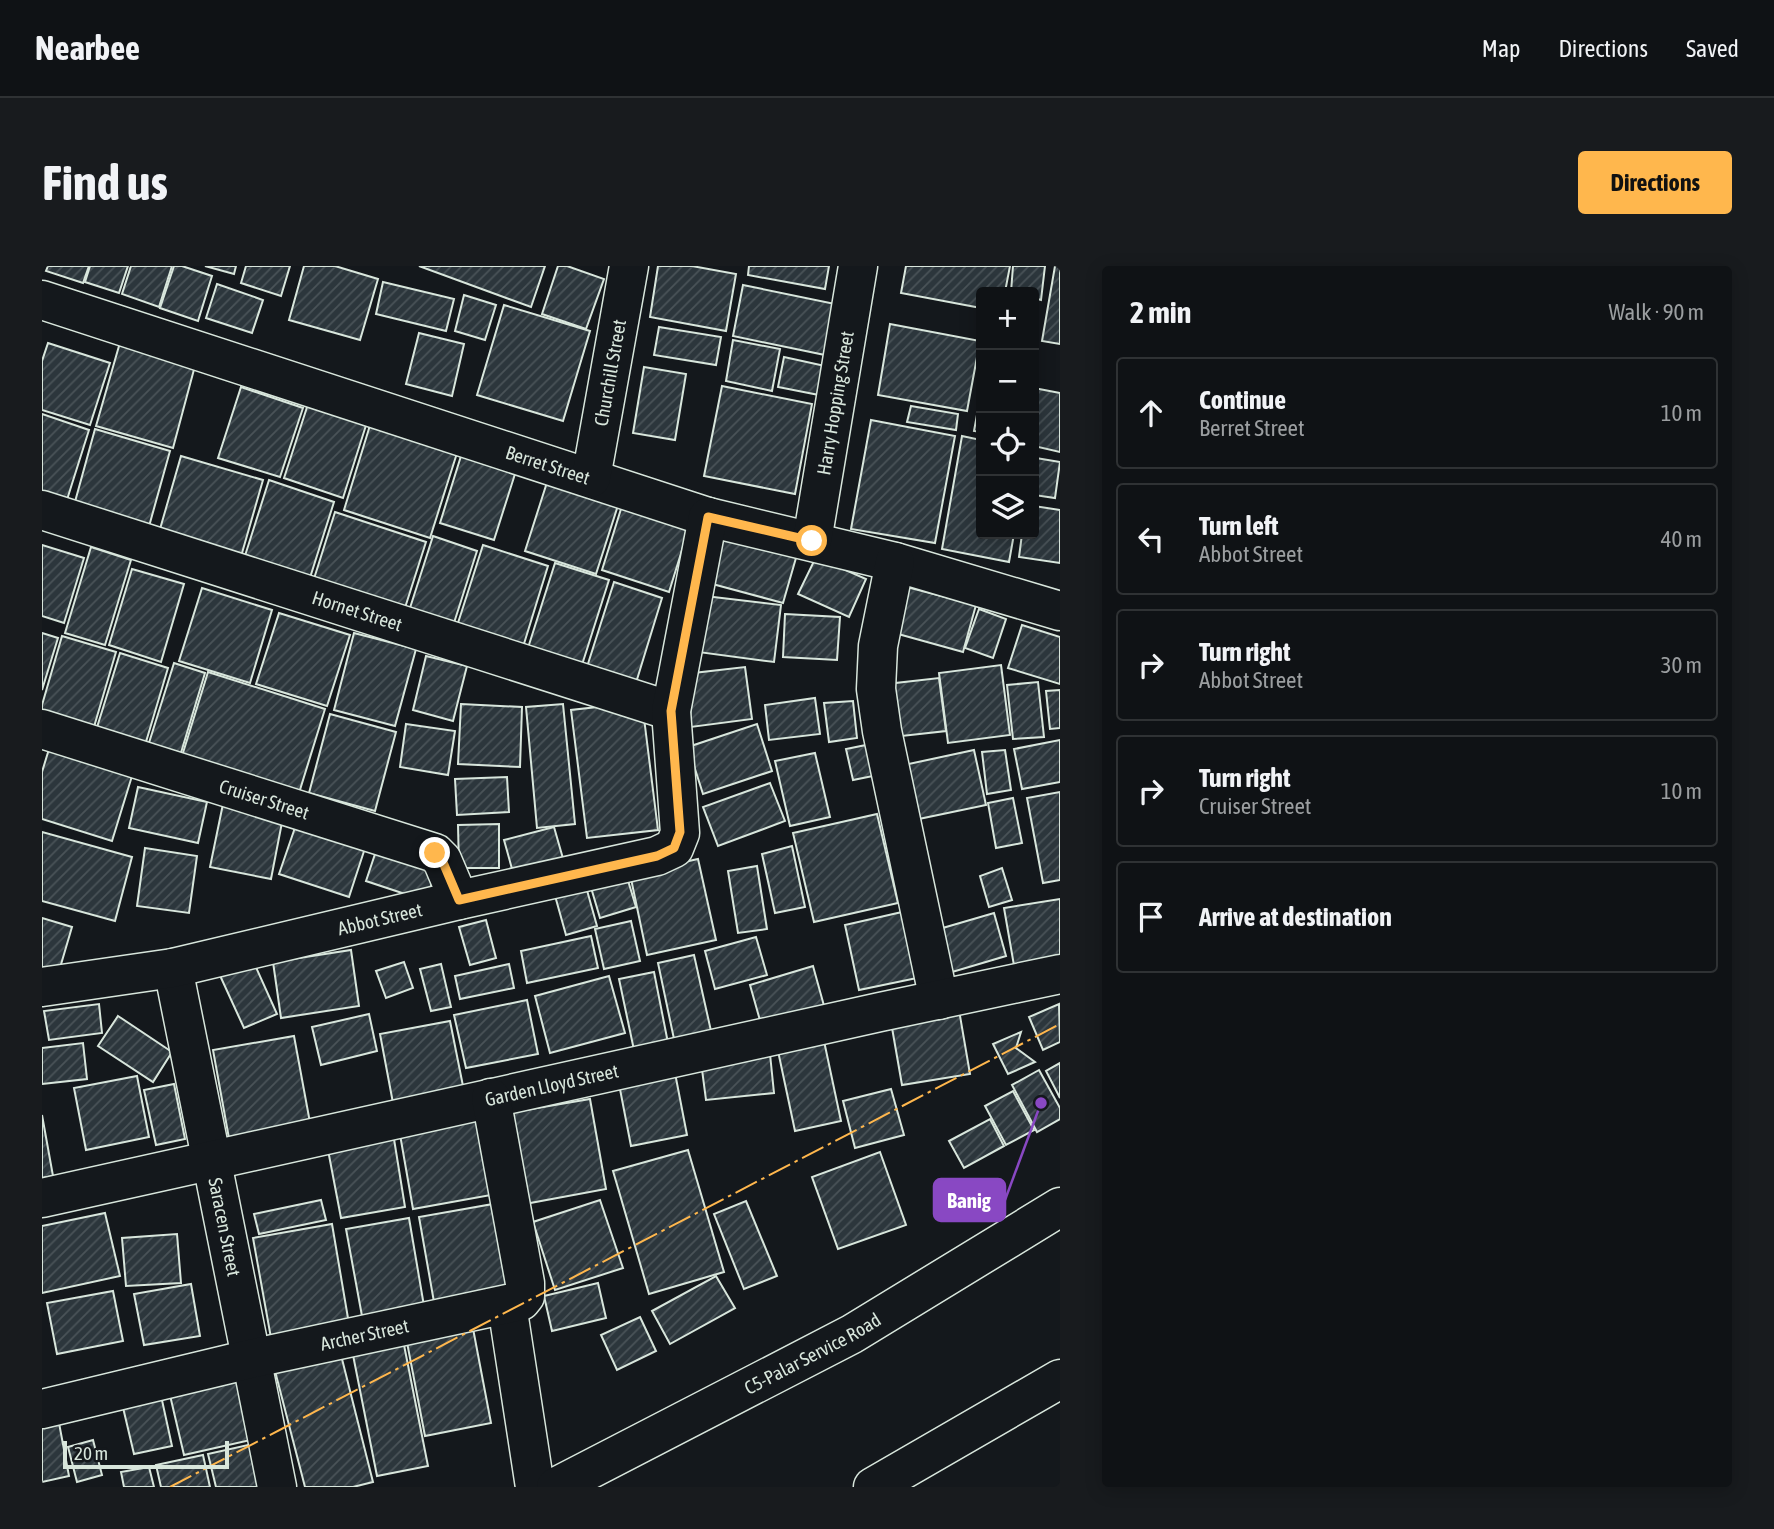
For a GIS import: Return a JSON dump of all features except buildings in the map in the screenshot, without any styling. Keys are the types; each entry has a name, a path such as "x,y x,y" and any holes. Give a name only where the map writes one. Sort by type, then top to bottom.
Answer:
{"street":[{"name":"Harry Hopping Street","path":"812,541 858,266"},
{"name":"Churchill Street","path":"591,478 622,268"},
{"name":"Berret Street","path":"42,300 708,517 895,562 1060,611"},
{"name":"Hornet Street","path":"42,510 671,711"},
{"name":"Abbot Street","path":"42,987 173,968 657,856 674,848 680,832 671,711 708,517"},
{"path":"895,562 878,646 876,689 882,731 939,1000"},
{"name":"Cruiser Street","path":"42,729 435,853 442,860 459,900"},
{"name":"Saracen Street","path":"173,968 277,1487"},
{"name":"Garden Lloyd Street","path":"42,1198 1060,974"},
{"path":"491,1098 525,1283 525,1296 521,1301 507,1305 535,1487"},
{"name":"C5-Palar Service Road","path":"556,1487 852,1334 1060,1207"},
{"name":"Archer Street","path":"42,1409 250,1359 507,1305"},
{"path":"873,1487 1060,1379"}],"power":[{"path":"170,1487 1060,1024"}],"place":[{"name":"Banig","path":"1041,1103"}],"route":[{"path":"435,853 442,860 459,900 657,856 674,848 680,832 671,711 708,517 812,541"}]}
